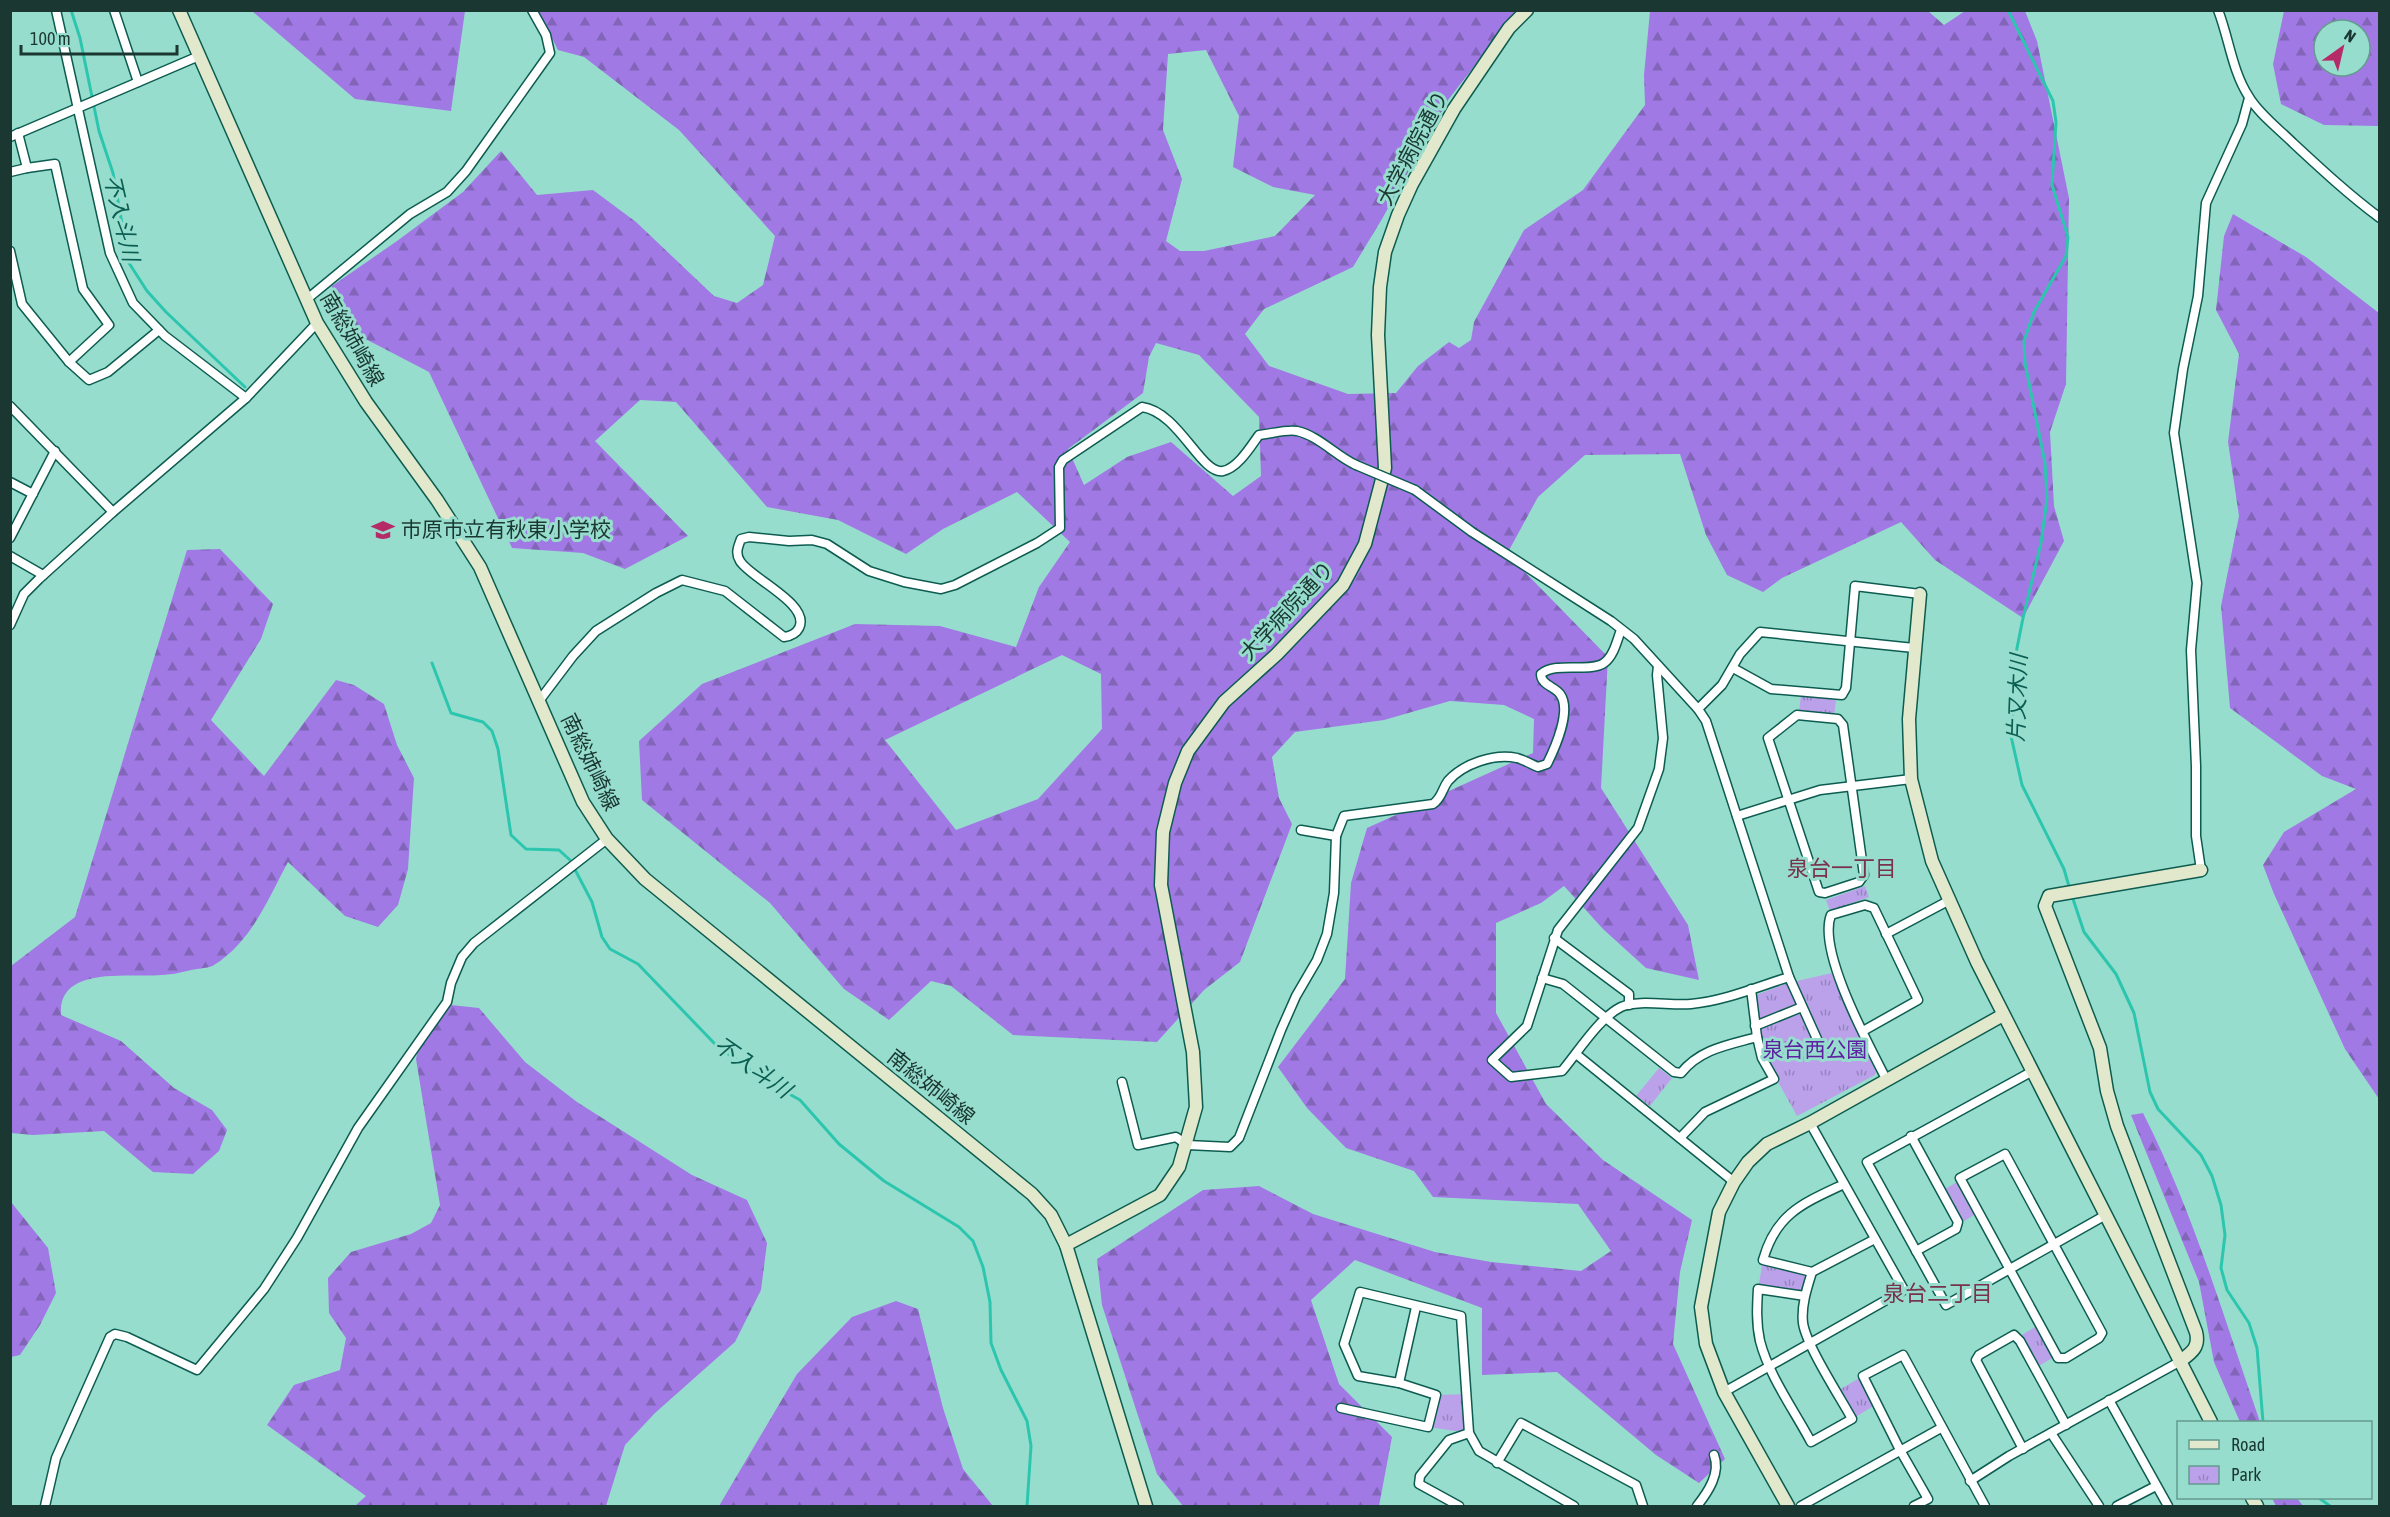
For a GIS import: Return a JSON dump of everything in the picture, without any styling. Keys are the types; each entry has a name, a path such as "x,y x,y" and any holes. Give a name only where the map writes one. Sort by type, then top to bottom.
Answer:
{"street":[{"path":"56,10 111,253 133,303 159,330 246,398"},
{"path":"114,10 138,82"},
{"name":"南総姉崎線","path":"179,10 317,323 366,402 437,500 480,567 583,802 607,839 645,879 1032,1194 1051,1215 1065,1245 1146,1506"},
{"path":"306,300 410,214 447,192 466,171 550,53 546,35 532,10"},
{"name":"大学病院通り","path":"1065,1245 1160,1194 1179,1167 1196,1107 1193,1052 1161,885 1163,831 1175,783 1188,751 1224,702 1277,654 1343,585 1365,544 1385,468 1378,335 1380,287 1385,252 1412,184 1454,109 1509,28 1527,10"},
{"path":"2218,10 2226,29 2236,68 2249,98 2354,199 2379,218"},
{"path":"27,168 14,135 199,56"},
{"path":"1970,1481 2179,1362 2196,1348 2198,1340 2117,1126 2107,1091 2100,1048 2045,906 2049,896 2201,870 2196,836 2196,766 2191,650 2197,583 2174,434 2183,369 2198,296 2206,203 2242,124 2249,98"},
{"path":"10,172 55,164 83,289 109,325 69,362"},
{"path":"10,251 22,304 69,362 89,380 108,372 159,330"},
{"path":"10,625 24,594 43,575 246,398 317,323"},
{"path":"10,406 113,512"},
{"path":"539,701 573,656 596,631 656,593 682,580 725,591 784,637 793,635 801,622 797,608 741,563 737,549 741,539 749,537 789,541 812,540 827,544 869,571 904,582 941,589 955,585 1037,543 1060,528 1059,467 1063,460 1142,407 1152,408 1168,419 1200,458 1214,470 1224,471 1245,454 1259,435 1295,430 1312,437 1341,458 1415,490 1472,532 1621,630 1634,639 1698,709 1706,721 1789,977 1817,1039"},
{"path":"10,538 55,451"},
{"path":"10,482 33,494"},
{"path":"10,556 43,575"},
{"path":"1733,668 1771,689 1842,695 1846,688 1855,585 1920,594 1909,719 1911,779 1932,861 1948,901 2031,1072 2210,1421"},
{"path":"1122,1082 1138,1145 1176,1137 1187,1145 1230,1147 1239,1138 1281,1030 1296,996 1317,960 1327,934 1334,893 1336,836 1344,816 1433,804 1438,801 1450,779 1472,764 1496,758 1516,758 1538,767 1547,764 1562,726 1564,707 1560,695 1543,681 1540,674 1549,669 1601,665 1606,662 1621,630"},
{"path":"1698,709 1722,685 1740,654 1760,632 1914,648"},
{"path":"1658,666 1663,738 1659,770 1642,818 1630,839 1554,938 1527,1026 1492,1060 1511,1077 1562,1071 1606,1018 1621,1007 1691,1004 1789,977"},
{"path":"1797,715 1838,719 1843,725 1851,785 1864,875 1859,882 1825,893 1819,892 1768,738 1797,715"},
{"path":"1737,816 1820,790 1911,779"},
{"path":"1301,830 1336,836"},
{"path":"45,1506 56,1458 110,1337 115,1334 127,1337 197,1370 264,1289 297,1239 358,1128 447,1002 451,983 462,957 486,932 607,839"},
{"path":"1886,934 1948,901"},
{"path":"1863,1031 1918,1000 1874,908 1865,905 1831,915 1828,924 1835,965 1846,997 1886,1079"},
{"path":"1554,938 1629,994 1629,1005"},
{"path":"1542,978 1563,984 1674,1072 1681,1073 1689,1063 1704,1052 1757,1036"},
{"path":"1680,1138 1705,1112 1774,1079 1762,1058 1755,1026 1751,989"},
{"path":"1755,1026 1802,1006"},
{"path":"1788,1506 1724,1392 1706,1344 1701,1307 1719,1212 1748,1161 1767,1144 1810,1123 2003,1015"},
{"path":"1576,1054 1734,1182"},
{"path":"2031,1072 1867,1162 1946,1305 2104,1216"},
{"path":"1724,1392 1904,1290 1810,1123"},
{"path":"1911,1136 1958,1222 1956,1229 1916,1251"},
{"path":"2005,1154 2102,1333 2099,1338 2066,1358 2058,1358 2009,1269 1960,1179 2005,1154"},
{"path":"1844,1184 1800,1205 1787,1215 1773,1234 1763,1260 1812,1272 1875,1239"},
{"path":"1805,1296 1758,1289 1759,1329 1770,1366 1811,1442 1852,1419 1803,1324 1805,1296 1812,1272"},
{"path":"1341,1408 1428,1427 1436,1395 1399,1383 1358,1376 1344,1344 1360,1292 1461,1316 1469,1433 1479,1451 1574,1506"},
{"path":"1399,1383 1416,1307"},
{"path":"2023,1449 1976,1360 1979,1355 2014,1335 2020,1341 2066,1425"},
{"path":"1914,1506 1928,1499 1900,1450 1863,1376 1903,1355 1985,1506"},
{"path":"2109,1400 2168,1506"},
{"path":"1497,1462 1521,1423 1636,1485 1643,1506"},
{"path":"1801,1506 1941,1428"},
{"path":"1459,1506 1419,1484 1420,1476 1449,1440 1469,1433"},
{"path":"2051,1433 2099,1506"},
{"path":"1697,1506 1708,1490 1717,1470 1714,1455"},
{"path":"2117,1506 2156,1486"}],"green space":[{"path":"252,11 465,11 451,111 355,99"},
{"path":"538,11 1517,11 1448,100 1353,267 1264,309 1245,334 1269,366 1348,394 1396,393 1418,366 1449,342 1459,348 1471,340 1474,322 1524,230 1583,190 1645,105 1644,75 1650,11 1928,11 1944,25 1965,11 2025,11 2037,41 2069,198 2066,384 2050,432 2054,506 2064,541 2023,618 1935,560 1901,522 1782,578 1763,592 1727,575 1706,535 1680,454 1585,455 1538,497 1507,554 1608,657 1601,788 1688,925 1699,980 1646,968 1603,929 1564,886 1541,903 1496,923 1496,1013 1546,1104 1603,1160 1692,1220 1680,1272 1673,1344 1725,1459 1699,1483 1656,1455 1557,1372 1482,1375 1482,1308 1355,1260 1311,1300 1339,1384 1392,1437 1379,1506 1183,1506 1157,1474 1102,1305 1097,1259 1203,1190 1259,1186 1313,1214 1435,1252 1491,1262 1581,1271 1611,1251 1578,1204 1433,1197 1414,1171 1346,1148 1307,1108 1278,1067 1345,979 1351,883 1367,828 1533,753 1534,719 1504,705 1450,701 1384,720 1295,732 1272,757 1279,798 1292,824 1240,962 1204,990 1157,1042 1013,1035 951,986 931,981 889,1020 844,989 770,903 642,800 639,741 702,684 855,624 940,626 1016,647 1039,587 1070,542 1017,492 943,529 906,554 838,520 767,507 676,402 640,400 595,441 688,536 625,569 583,553 512,548 429,372 331,321 332,286 463,192 501,151 537,195 593,190 636,222 714,296 737,303 763,285 775,236 679,130 584,57 558,50","holes":["1206,50 1239,116 1233,167 1273,187 1315,195 1275,236 1204,251 1180,251 1166,241 1182,179 1163,130 1168,54","1156,343 1199,355 1259,417 1261,476 1233,496 1171,442 1127,457 1084,485 1068,449 1143,393 1149,357","1062,655 1101,674 1102,729 1038,799 956,830 885,740"]},
{"path":"2284,11 2379,11 2379,126 2324,125 2281,104 2273,64"},
{"path":"2233,214 2306,257 2379,313 2379,1099 2345,1049 2263,865 2284,832 2356,789 2322,776 2230,708 2221,606 2239,516 2228,442 2239,354 2216,310 2224,236"},
{"path":"220,549 273,604 261,639 211,720 264,776 336,680 354,685 384,704 397,745 414,778 408,869 398,905 378,927 345,916 288,862 249,932 239,944 212,966 165,975 98,977 82,981 70,988 63,999 61,1015 121,1041 174,1088 212,1110 227,1130 219,1151 193,1174 153,1172 104,1131 33,1135 11,1133 11,966 75,917 187,550"},
{"path":"1801,695 1836,700 1834,716 1799,711"},
{"path":"1865,886 1869,897 1830,911 1826,900"},
{"name":"泉台西公園","path":"1832,973 1876,1072 1875,1075 1797,1116 1777,1080 1763,1045 1756,995 1788,983"},
{"path":"451,1005 479,1008 525,1062 577,1102 692,1175 747,1200 767,1243 761,1290 735,1342 655,1413 625,1445 606,1506 355,1506 366,1496 267,1425 294,1385 340,1370 346,1338 329,1313 328,1278 351,1252 411,1234 431,1223 440,1205 416,1059 423,1027"},
{"path":"1659,1068 1672,1078 1650,1106 1636,1096"},
{"path":"2143,1113 2177,1188 2260,1421 2240,1421 2214,1362 2199,1282 2131,1115"},
{"path":"1959,1181 1977,1213 1961,1223 1943,1190"},
{"path":"11,1202 48,1248 56,1293 40,1325 20,1355 11,1357"},
{"path":"1763,1260 1812,1272 1805,1296 1758,1289"},
{"path":"896,1301 918,1309 943,1408 963,1469 993,1506 719,1506 797,1374 852,1317"},
{"path":"2037,1326 2054,1357 2037,1367 2020,1336"},
{"path":"1863,1376 1877,1404 1852,1419 1837,1391"},
{"path":"1467,1394 1469,1433 1428,1427 1436,1395"},
{"path":"2272,1499 2298,1499 2303,1506 2276,1506"}],"waterway":[{"name":"不入斗川","path":"71,10 80,38 99,131 113,173 129,263 147,291 166,312 245,387"},
{"name":"片又木川","path":"2008,10 2053,101 2056,122 2052,185 2068,237 2066,256 2034,312 2024,341 2025,363 2045,463 2047,499 2041,543 2014,663 2011,736 2022,785 2064,869 2070,890"},
{"name":"不入斗川","path":"432,663 451,713 483,722 492,731 498,749 511,835 526,849 559,850 570,860 592,902 602,937 610,949 638,964 714,1043 759,1077 800,1100 839,1144 884,1181 959,1227 973,1241 983,1267 990,1302 991,1343 1001,1370 1027,1421 1031,1446 1027,1506"},
{"name":"片又木川","path":"2072,896 2084,932 2116,974 2134,1013 2150,1092 2158,1109 2201,1155 2212,1176 2221,1205 2225,1235 2221,1268 2227,1290 2249,1323 2257,1348 2263,1421"},
{"name":"片又木川","path":"2320,1499 2330,1506"}],"place":[{"name":"市原市立有秋東小学校","path":"383,530"}],"district":[{"name":"泉台一丁目","path":"1842,868"},
{"name":"泉台二丁目","path":"1938,1293"}]}
